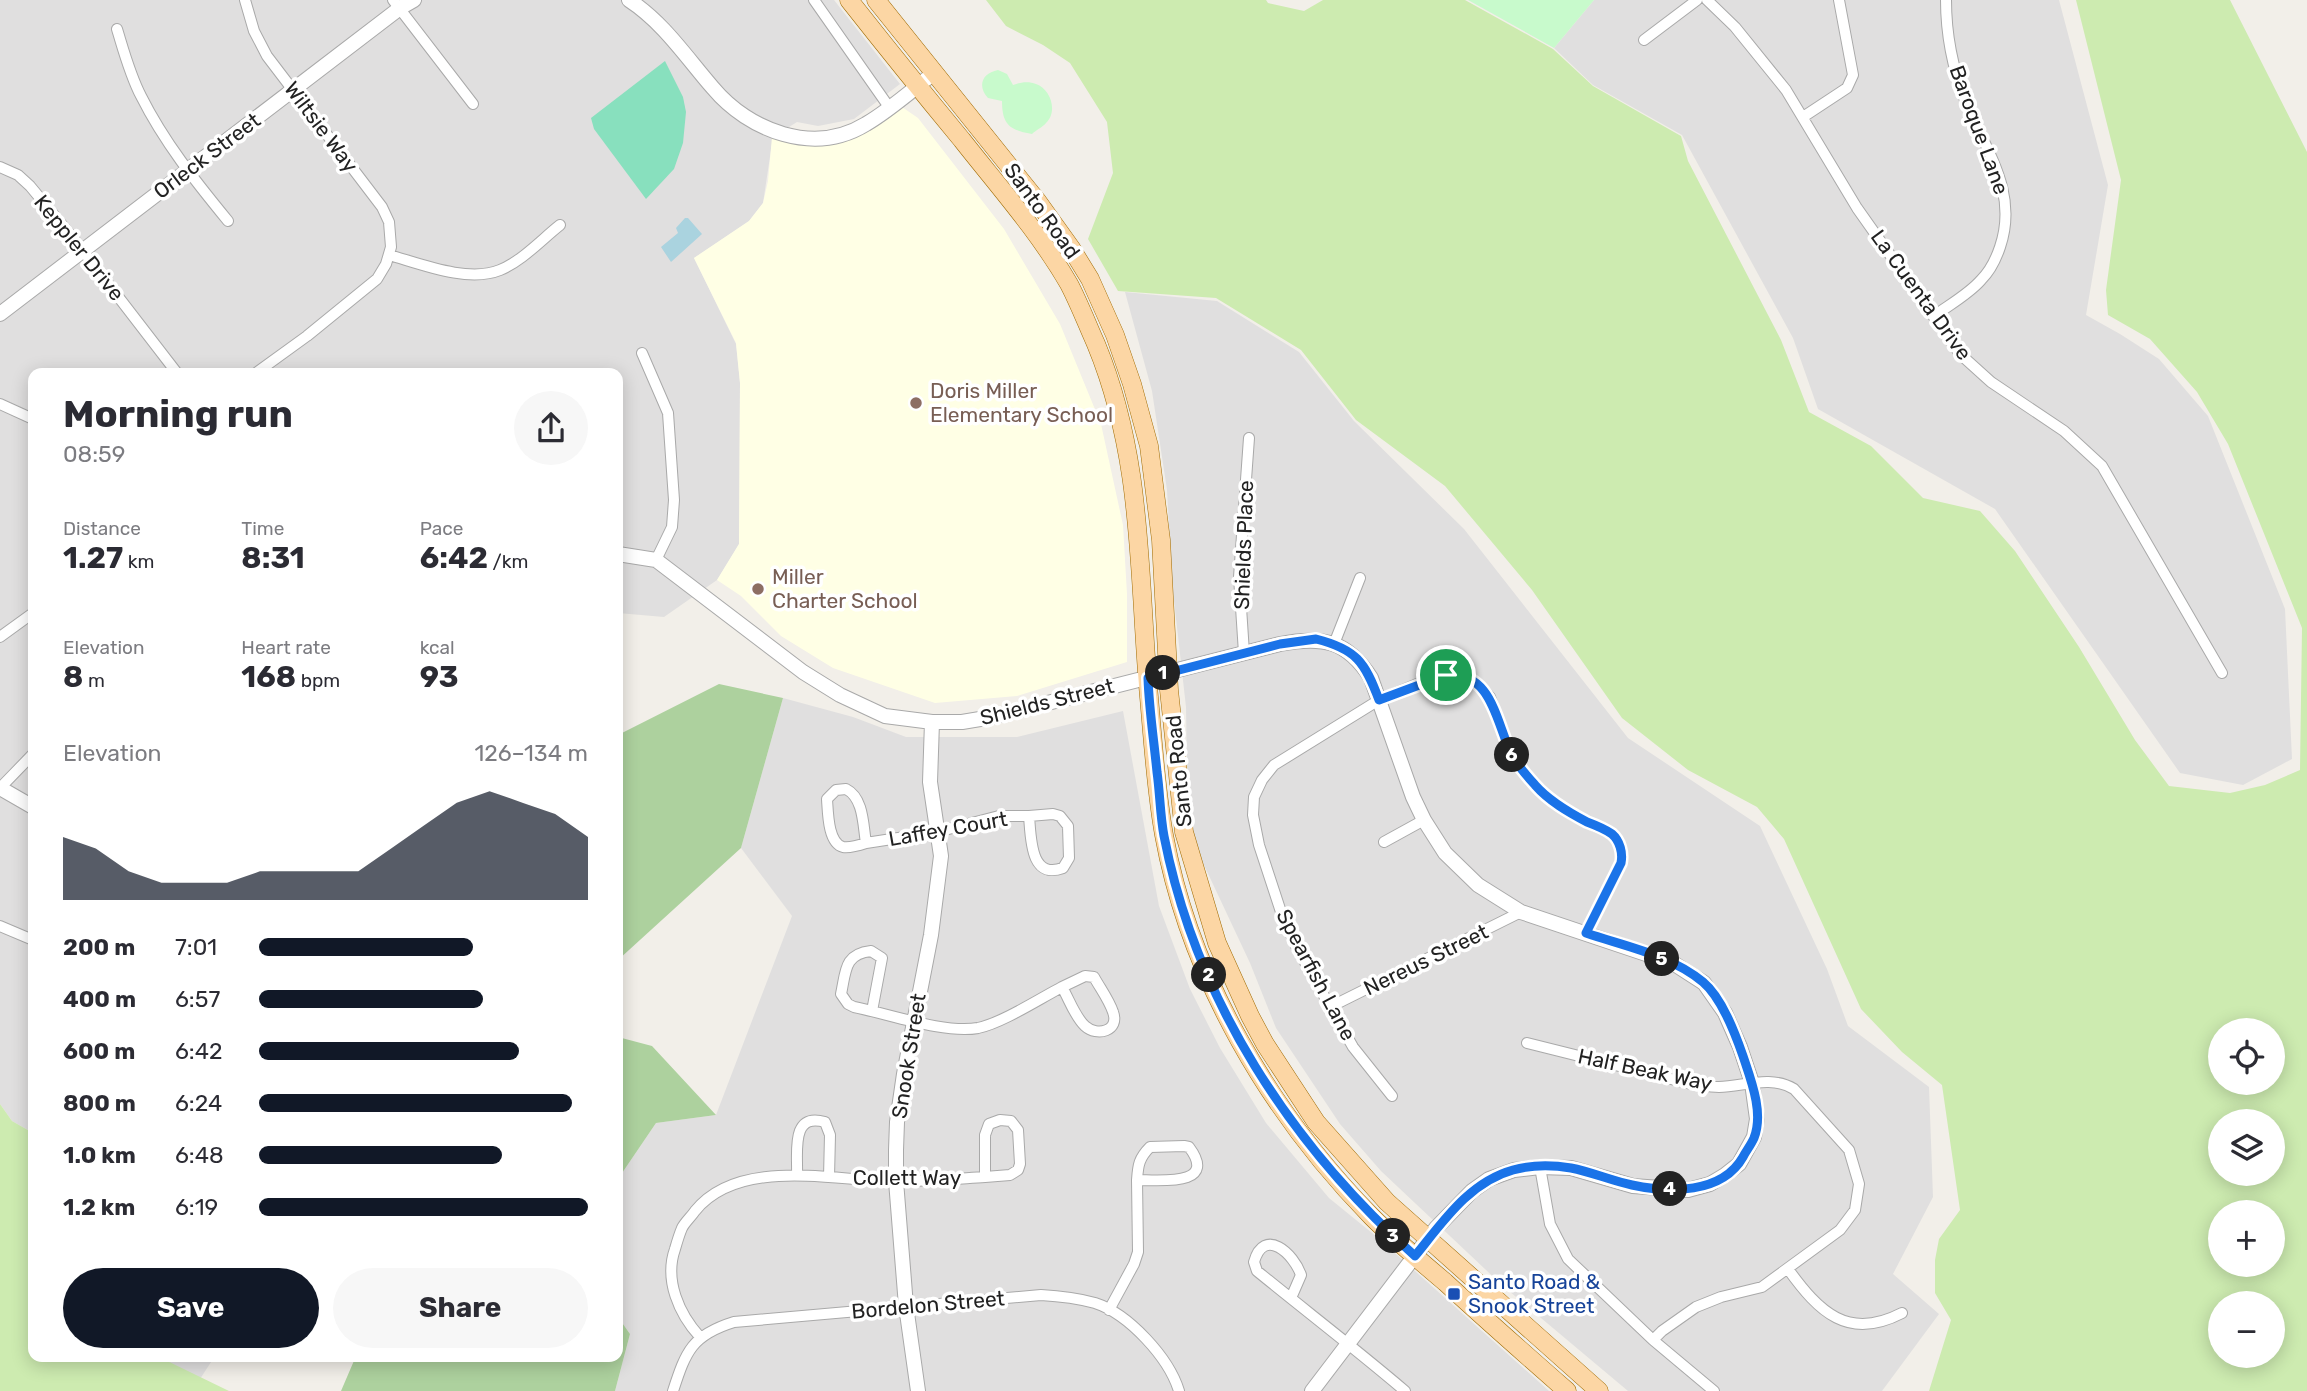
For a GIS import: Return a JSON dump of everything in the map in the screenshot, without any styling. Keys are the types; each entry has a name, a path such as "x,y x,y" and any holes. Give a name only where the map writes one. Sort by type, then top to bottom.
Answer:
{"main road":[{"name":"Santo Road","path":"849,0 1053,258 1071,289 1097,347 1112,389 1129,454 1140,537 1148,678 1164,835 1196,949 1245,1053 1300,1135 1373,1217 1567,1391"},
{"name":"Santo Road","path":"876,0 1038,202 1071,248 1090,279 1115,335 1149,446 1161,540 1168,672 1184,832 1217,943 1250,1016 1316,1122 1387,1202 1599,1391"}],"street":[{"name":"Wiltsie Way","path":"244,0 260,43 382,207 390,230 389,255"},
{"name":"Orleck Street","path":"0,314 293,90 397,4 414,0"},
{"path":"629,0 643,9 674,38 730,105 761,126 785,135 817,138 840,135 865,125 934,73"},
{"path":"814,0 889,107"},
{"path":"1644,40 1697,0"},
{"name":"La Cuenta Drive","path":"1707,0 1735,27 1786,90 1857,208 1960,354 1991,382 2064,431 2102,466 2222,673"},
{"path":"1803,117 1847,88 1853,75 1839,0"},
{"name":"Baroque Lane","path":"1934,316 1981,281 1996,258 2007,216 2001,179 1965,99 1951,52 1947,0"},
{"path":"397,4 473,104"},
{"path":"117,29 141,96 188,170 228,221"},
{"name":"Keppler Drive","path":"0,167 18,175 30,186 173,368"},
{"path":"263,368 371,285 382,271 389,255 461,274 481,275 507,266 560,225"},
{"path":"642,353 668,413 674,500 673,527 656,560"},
{"path":"0,404 28,417"},
{"name":"Shields Place","path":"1244,653 1239,577 1249,438"},
{"name":"Shields Street","path":"623,555 656,560 803,672 839,695 885,716 932,722 962,722 992,717 1296,641 1316,639 1348,650 1371,678 1413,797 1445,853 1478,885 1521,912 1673,963 1704,983 1725,1013 1752,1083"},
{"path":"1334,644 1360,578"},
{"path":"0,638 28,617"},
{"name":"Spearfish Lane","path":"1392,1096 1353,1047 1297,948 1282,915 1252,815 1254,797 1262,780 1274,765 1379,700 1446,675 1455,674 1477,682 1490,697 1512,757 1535,785 1550,800 1573,815 1612,834 1619,844 1621,863 1586,933"},
{"name":"Snook Street","path":"918,1391 906,1306 896,1181 897,1122 939,881 941,856 930,782 932,722"},
{"path":"28,759 0,788 28,804"},
{"name":"Laffey Court","path":"866,844 858,800 846,789 836,790 827,800 832,838 836,844 845,848 937,832 985,818 1053,814 1060,816 1068,826 1069,858 1063,868 1054,871 1041,867 1033,854 1029,816"},
{"path":"1384,842 1424,820"},
{"name":"Nereus Street","path":"1330,1007 1521,912"},
{"path":"0,926 28,938"},
{"path":"872,1011 882,958 871,951 859,952 849,960 841,994 848,1004 854,1007 952,1029 978,1028 995,1022 1062,987 1085,976 1094,977 1115,1014 1109,1030 1092,1031 1082,1024 1062,987"},
{"name":"Half Beak Way","path":"1527,1043 1691,1084 1718,1087 1767,1081 1784,1083 1794,1089 1849,1150 1859,1184 1855,1210 1840,1230 1762,1287 1721,1297 1696,1307 1653,1340"},
{"path":"1312,1391 1436,1228 1472,1191 1489,1179 1514,1170 1539,1167 1571,1168 1633,1186 1688,1189 1710,1184 1739,1164 1755,1137 1757,1119 1752,1083"},
{"name":"Collett Way","path":"797,1175 799,1129 805,1121 815,1119 825,1122 830,1135 828,1177"},
{"name":"Collett Way","path":"700,1337 682,1314 673,1286 672,1258 683,1226 700,1205 718,1192 763,1177 797,1175 896,1181 985,1177 1010,1175 1020,1164 1018,1130 1011,1121 1000,1120 989,1124 985,1135 985,1177"},
{"path":"1109,1310 1134,1265 1138,1252 1137,1180 1141,1156 1150,1147 1189,1147 1196,1157 1196,1168 1192,1175 1181,1180 1137,1180"},
{"path":"1539,1167 1550,1224 1568,1259 1653,1340 1714,1391"},
{"path":"1291,1298 1301,1275 1297,1264 1278,1246 1263,1245 1257,1251 1254,1262 1257,1271 1405,1391"},
{"path":"1788,1269 1816,1305 1841,1320 1872,1324 1887,1321 1902,1312"},
{"name":"Bordelon Street","path":"700,1337 734,1322 1041,1295 1066,1297 1109,1310 1148,1342 1167,1363 1179,1391"},
{"path":"673,1391 680,1368 700,1337"}],"shaded area":[{"path":"0,0 834,0 900,84 854,119 818,126 797,122 773,137 763,203 749,221 694,258 736,344 740,383 739,544 717,580 664,617 623,613 623,368 28,368 28,1130 12,1121 0,1104"},
{"path":"1594,0 2059,0 2108,185 2086,315 2159,359 2208,416 2285,609 2292,759 2243,785 2180,773 1995,509 1818,409 1793,338 1682,135 1593,85 1554,48"},
{"name":"Doris Miller Elementary School","path":"902,107 918,118 1004,229 1060,324 1101,424 1123,525 1127,662 1017,696 935,703 833,668 781,636 741,596 717,580 739,544 740,383 736,343 694,258 749,221 763,203 772,137 854,137"},
{"path":"1125,292 1217,301 1299,352 1354,421 1464,529 1628,738 1760,826 1827,969 1848,1026 1929,1087 1933,1197 1893,1274 1939,1314 1882,1391 1628,1391 1503,1286 1381,1171 1340,1124 1276,1028 1250,963 1188,831 1186,707 1172,583 1167,490 1152,391"},
{"path":"783,698 853,717 906,737 1017,737 1123,711 1159,906 1190,989 1220,1048 1266,1123 1329,1198 1377,1237 1549,1391 615,1391 630,1334 623,1324 623,1172 656,1123 716,1115 792,916 741,848"},
{"path":"168,1362 211,1362 200,1379"}],"green space":[{"path":"986,0 1266,0 1268,3 1304,11 1323,0 1465,0 1553,49 1593,86 1681,136 1688,161 1781,340 1809,412 1871,446 1923,498 1980,511 2015,551 2079,647 2135,740 2169,786 2230,793 2265,785 2300,770 2302,628 2228,444 2197,392 2150,339 2108,315 2106,290 2121,180 2076,0 2230,0 2307,152 2307,1391 1929,1391 1951,1320 1935,1293 1935,1260 1939,1239 1960,1210 1942,1085 1902,1052 1861,1009 1784,839 1757,807 1688,770 1622,718 1532,590 1445,486 1356,420 1301,350 1216,298 1118,291 1088,239 1113,173 1107,122 1070,63 1006,26"},
{"path":"1468,0 1594,0 1554,48"},
{"path":"665,61 683,97 686,112 683,143 674,169 646,199 594,129 591,118"},
{"path":"998,70 1007,74 1013,85 1033,83 1049,96 1052,107 1050,118 1032,134 1018,131 1009,125 1004,116 1002,101 988,98 985,93 982,85 985,77"},
{"path":"719,684 783,698 741,848 623,955 623,732"},
{"path":"623,1038 652,1046 716,1115 656,1123 623,1172"},
{"path":"0,1104 12,1121 28,1130 28,1362 169,1362 229,1391 0,1391"},
{"path":"623,1324 630,1334 623,1361"},
{"path":"353,1362 623,1362 615,1391 341,1391"}],"water":[{"path":"685,218 702,234 671,262 661,247 678,233 676,228"}],"place":[{"name":"Doris Miller Elementary School","path":"916,403"},
{"name":"Miller Charter School","path":"758,589"},
{"name":"Santo Road & Snook Street","path":"1454,1294"}],"route":[{"path":"1316,639 1348,650 1363,665 1379,700 1446,675 1455,674 1477,682 1490,697 1512,757 1550,800 1612,834 1619,844 1621,863 1586,933 1673,963 1704,983 1725,1013 1740,1047 1752,1083 1757,1119 1755,1137 1739,1164 1710,1184 1688,1189 1633,1186 1571,1168 1539,1167 1514,1170 1489,1179 1472,1191 1436,1228 1415,1256 1373,1217 1300,1135 1245,1053 1229,1021 1196,949 1164,835 1148,678 1280,644 1316,639"}]}
